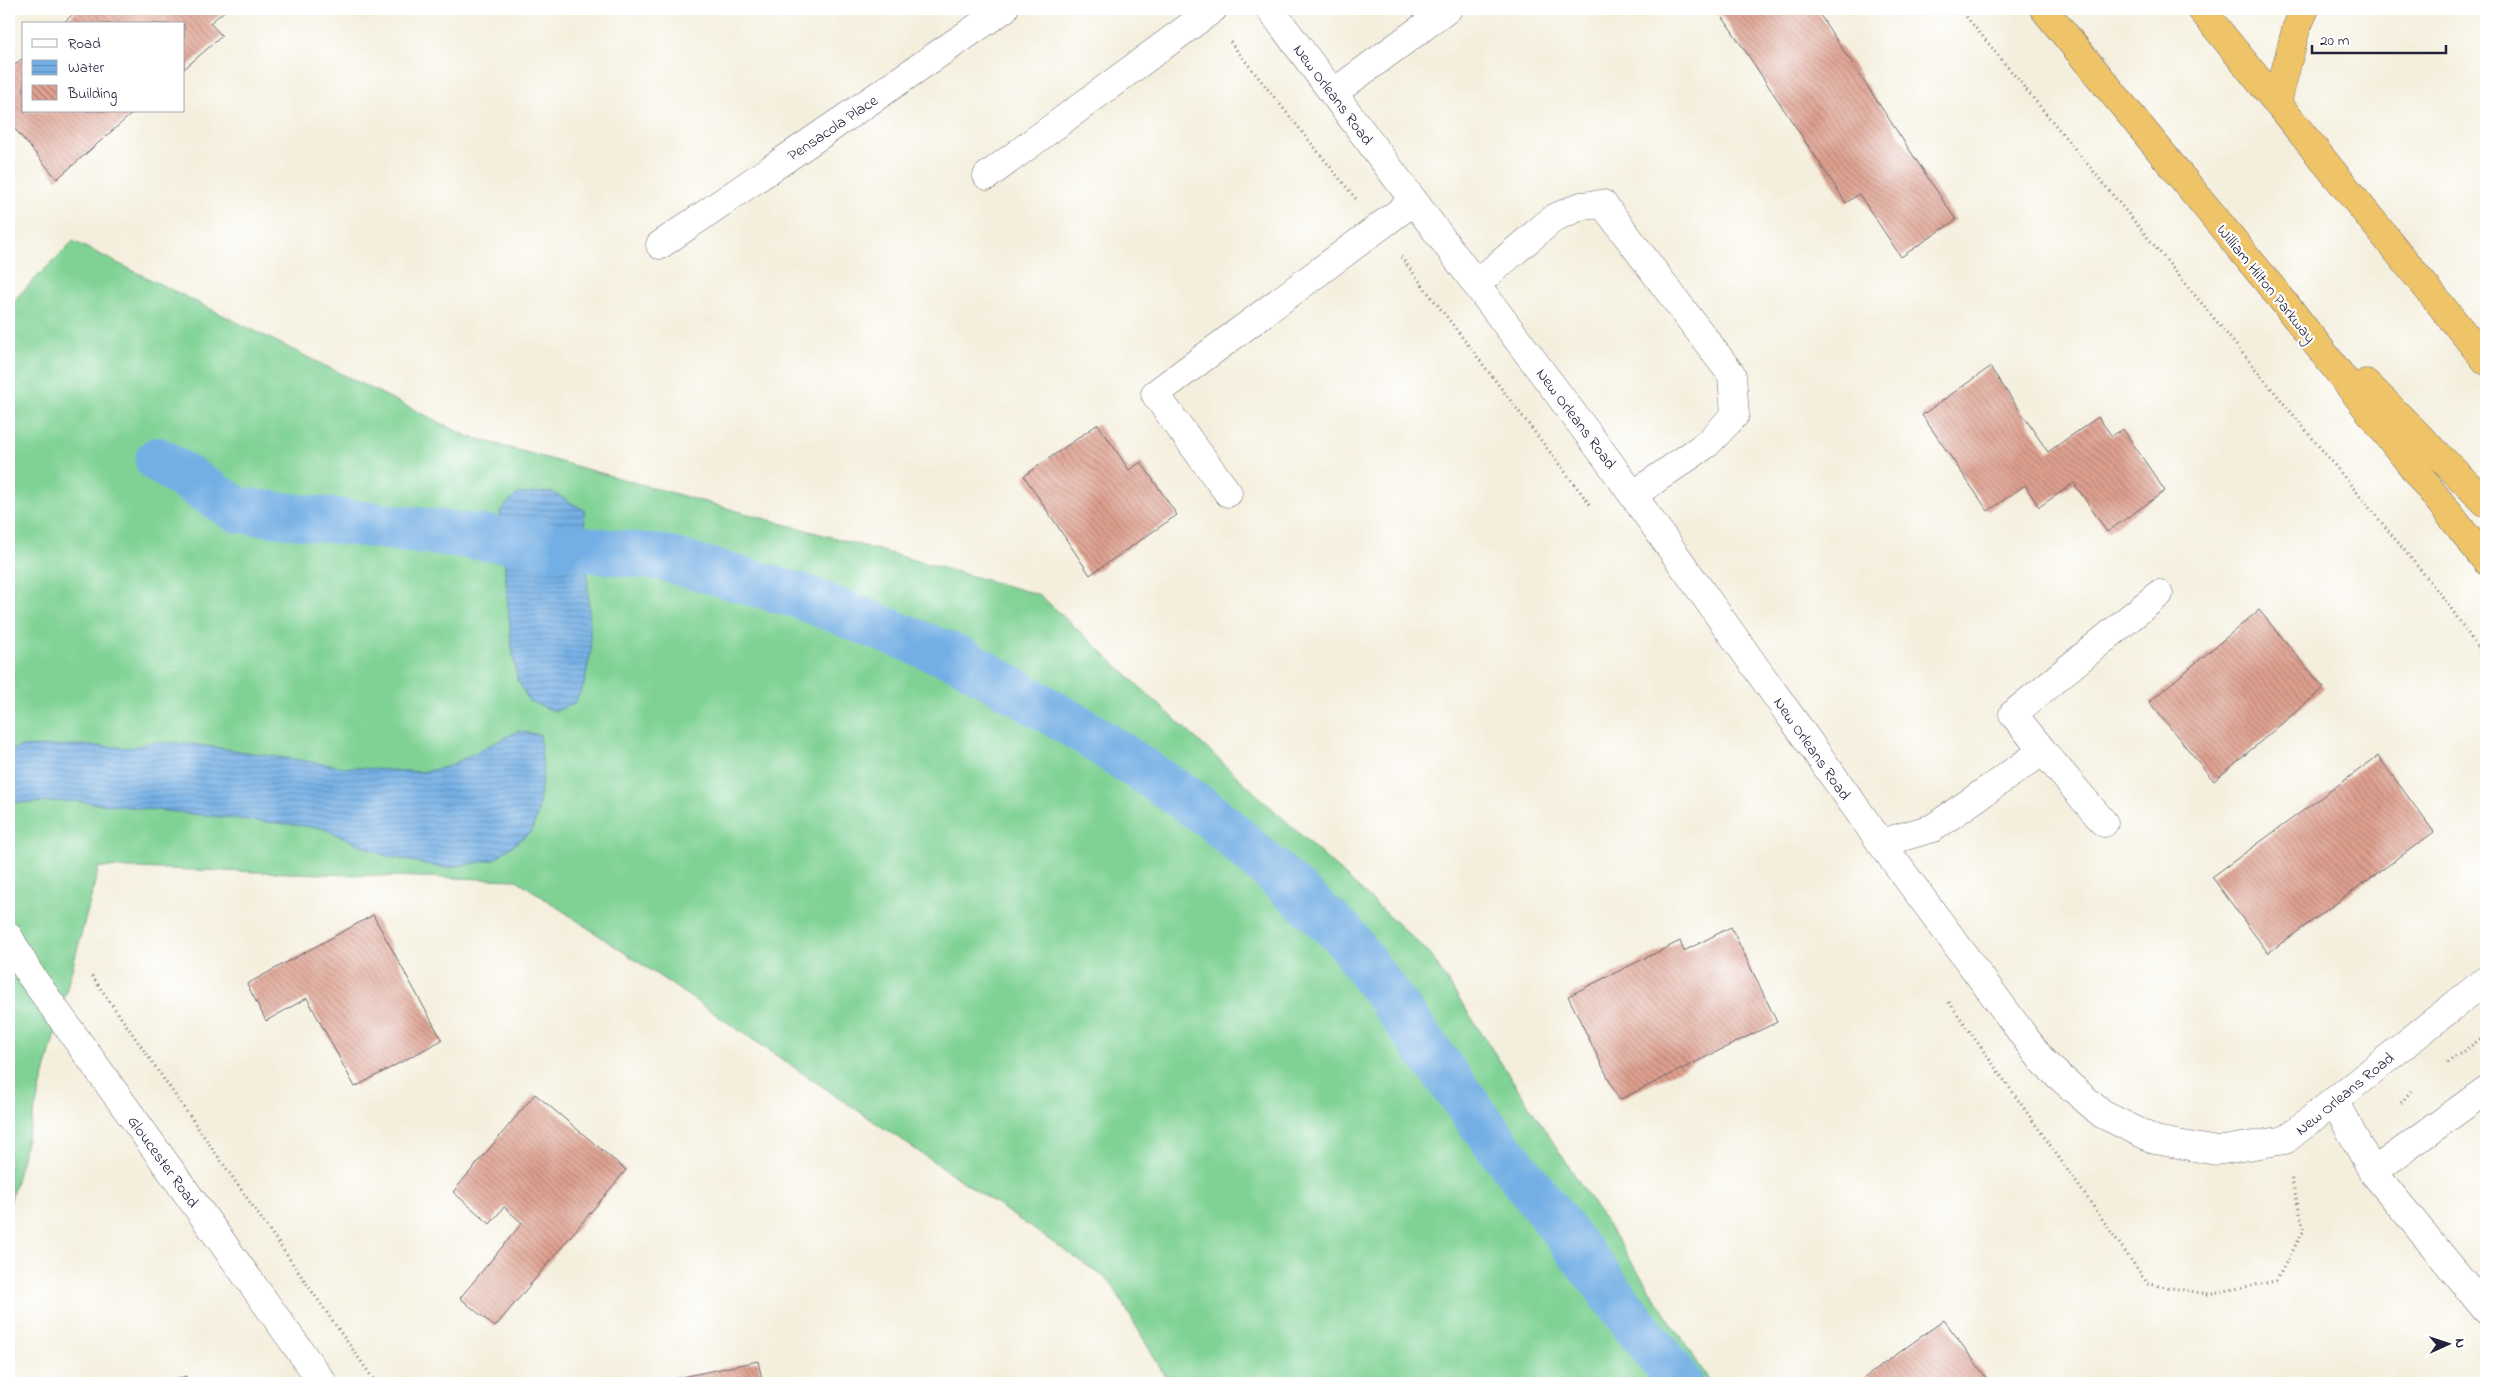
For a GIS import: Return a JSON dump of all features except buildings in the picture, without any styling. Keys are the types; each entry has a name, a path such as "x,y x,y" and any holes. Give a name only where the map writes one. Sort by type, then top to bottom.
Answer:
{"highway":[{"name":"William Hilton Parkway","path":"2044,9 2283,301 2486,561"},
{"path":"2201,9 2486,361"},
{"path":"2277,103 2296,29 2305,9"},
{"path":"2283,301 2486,502"}],"street":[{"name":"Pensacola Place","path":"660,244 1004,9"},
{"path":"987,176 1213,9"},
{"name":"New Orleans Road","path":"1270,9 1633,495 1881,843 2044,1064 2102,1114 2155,1140 2217,1152 2285,1140 2486,980"},
{"path":"1333,93 1448,9"},
{"path":"1228,493 1155,394 1414,201"},
{"path":"1476,284 1554,218 1581,206 1603,204 1732,375 1735,415 1707,444 1633,495"},
{"path":"2104,824 2013,714 2159,594"},
{"path":"1881,843 1933,828 2043,751"},
{"name":"Gloucester Road","path":"9,938 29,972 323,1383"},
{"path":"2373,1172 2486,1090"},
{"path":"2334,1101 2373,1172 2486,1310"}],"path":[{"path":"1960,9 2440,594 2486,660"},
{"path":"92,976 376,1383"}],"green space":[{"path":"73,241 467,436 1040,595 1429,953 1711,1383 1169,1383 1110,1281 517,880 99,867 9,1207 9,305"}],"water":[{"path":"552,492 584,510 591,651 584,685 574,704 555,711 529,701 517,678 511,640 500,511 517,494"},
{"path":"518,731 540,735 543,770 538,811 532,831 493,860 445,868 386,856 322,828 74,801 9,803 9,751 20,747 83,745 131,748 151,742 193,744 344,767 422,772 447,767"}],"waterway":[{"path":"158,460 238,510 664,558 800,596 962,660 1084,731 1210,815 1343,934 1475,1115 1680,1383"}]}
